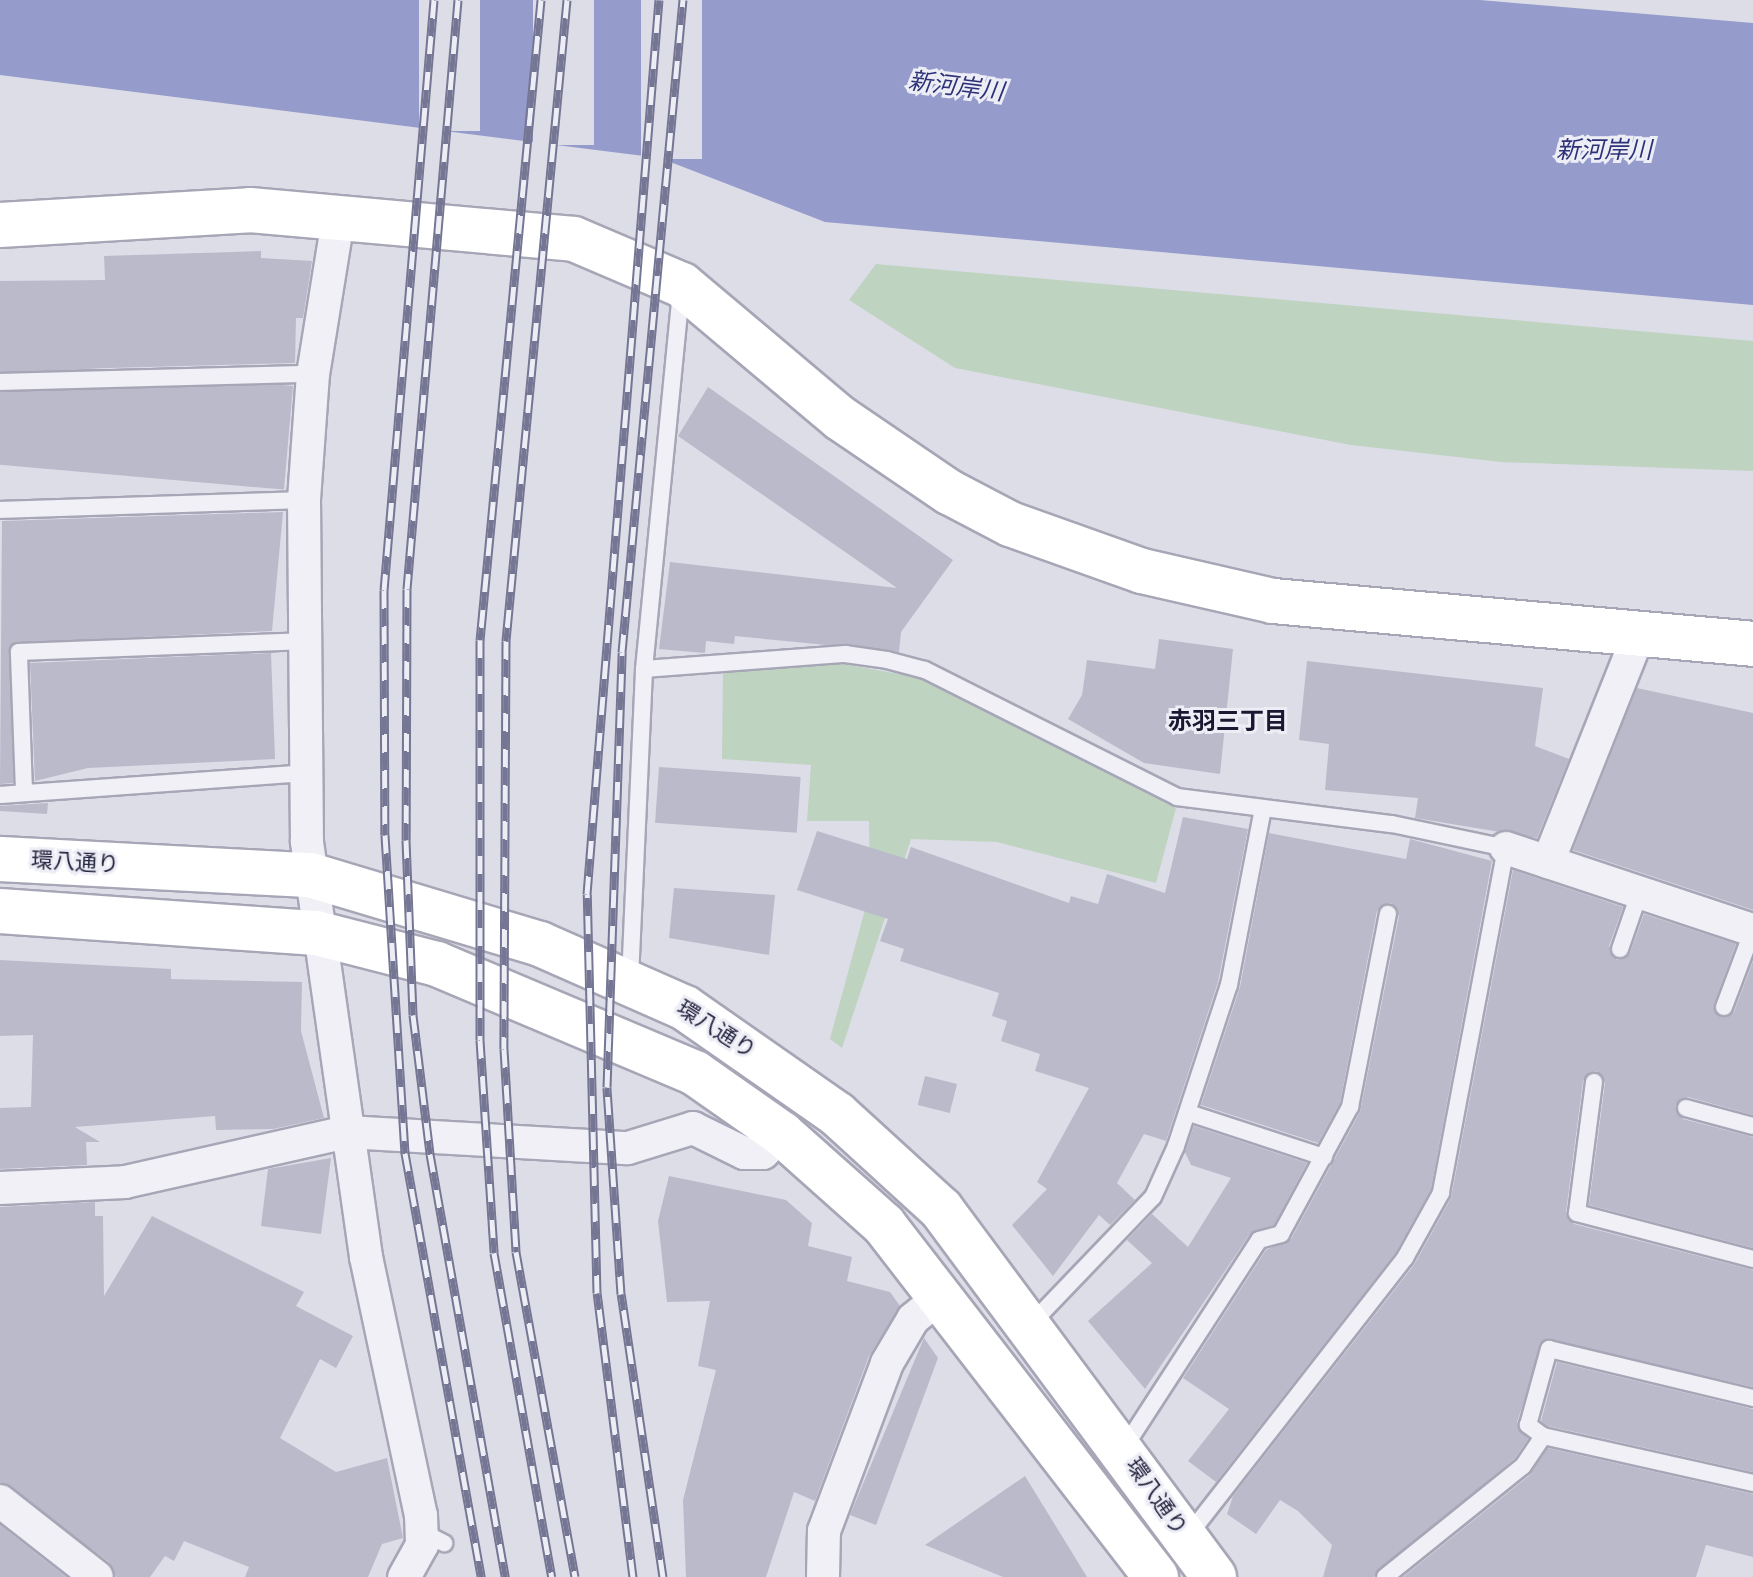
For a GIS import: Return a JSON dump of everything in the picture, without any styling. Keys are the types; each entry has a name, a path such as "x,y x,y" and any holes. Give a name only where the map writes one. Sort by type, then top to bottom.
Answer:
{"main road":[{"path":"0,225 221,211 339,214 574,239 682,285 893,458 1010,524 1073,547 1207,589 1273,601 1753,644"},
{"name":"環八通り","path":"0,859 310,875 443,912 630,980 685,1008 837,1114 941,1209 1123,1450 1214,1577"},
{"path":"0,911 316,933 437,964 647,1049 782,1134 884,1225 943,1295 1156,1577"}],"street":[{"path":"339,214 313,374 304,500 300,641 304,773 316,933 347,1132 433,1538 404,1577"},
{"path":"1548,862 1639,633"},
{"path":"1506,848 1753,930"},
{"path":"0,1188 125,1182 347,1132 628,1148 693,1128 744,1153 763,1153 782,1134"},
{"path":"823,1577 824,1531 887,1363 913,1319 943,1295"},
{"path":"0,1501 97,1577"}],"lane":[{"path":"630,980 644,669 682,285"},
{"path":"0,382 313,374"},
{"path":"0,510 304,500"},
{"path":"24,791 19,652 300,641"},
{"path":"644,669 845,654 887,660 925,670 1177,797 1506,848 1441,1193 1405,1258 1185,1539"},
{"path":"0,795 304,773"},
{"path":"1030,1325 1153,1197 1189,1113 1229,985 1263,808"},
{"path":"1620,949 1639,894"},
{"path":"1123,1450 1259,1240 1281,1234 1350,1107 1388,914"},
{"path":"1724,1007 1753,930"},
{"path":"1594,1082 1577,1213 1753,1259"},
{"path":"1686,1108 1753,1126"},
{"path":"1189,1113 1324,1157"},
{"path":"1753,1398 1549,1349 1528,1425 1543,1436 1753,1483"},
{"path":"1385,1577 1523,1466 1543,1436"}],"green space":[{"path":"876,264 1753,341 1753,471 1501,462 1351,445 955,368 849,300"},
{"path":"843,664 916,677 1176,808 1156,883 997,842 911,839 842,1048 830,1039 870,891 869,821 807,821 811,765 722,759 723,672"}],"water":[{"name":"新河岸川","path":"0,0 1480,0 1753,23 1753,305 825,222 660,158 0,75"}],"pier":[{"path":"419,0 480,0 480,131 419,131"},
{"path":"533,0 594,0 594,145 533,145"},
{"path":"641,0 702,0 702,159 641,159"}],"building":[{"path":"261,251 261,258 312,261 303,318 296,318 295,363 0,371 0,281 105,280 104,256"},
{"path":"1,360 293,386 284,490 0,465"},
{"path":"708,387 953,560 901,632 899,652 735,636 734,644 706,641 705,653 659,649 670,562 897,588 678,436"},
{"path":"283,512 272,631 13,643 13,783 0,784 2,521"},
{"path":"1159,639 1233,649 1220,774 1144,763 1068,719 1082,695 1087,660 1155,669"},
{"path":"271,653 275,759 88,768 35,781 30,663"},
{"path":"1307,661 1543,688 1535,746 1569,759 1537,838 1415,818 1418,798 1325,790 1329,744 1299,740"},
{"path":"1637,688 1753,713 1753,910 1573,850"},
{"path":"659,767 801,777 797,833 655,823"},
{"path":"48,803 47,814 0,811 0,806"},
{"path":"1183,817 1248,829 1218,982 1166,1141 1144,1134 1117,1183 1135,1200 1110,1225 1099,1215 1053,1276 1012,1225 1047,1189 1037,1182 1089,1088 1035,1071 1040,1054 1001,1041 1007,1021 992,1016 999,993 900,961 904,949 880,941 888,919 797,890 817,831 907,859 911,847 1069,903 1071,896 1098,904 1107,874 1165,893"},
{"path":"1269,833 1406,859 1410,839 1492,861 1431,1189 1396,1252 1216,1482 1188,1461 1229,1409 1183,1378 1266,1250 1291,1239 1360,1112 1399,916 1391,903 1377,911 1340,1103 1318,1143 1201,1105 1240,987"},
{"path":"1513,870 1623,907 1609,946 1617,960 1630,953 1644,914 1736,944 1714,1004 1721,1017 1734,1012 1753,961 1753,1115 1688,1097 1675,1106 1683,1119 1753,1137 1753,1248 1589,1205 1605,1083 1596,1071 1583,1081 1566,1212 1574,1224 1753,1270 1753,1387 1545,1339 1517,1422 1528,1439 1515,1458 1374,1577 1323,1577 1332,1545 1298,1511 1280,1500 1256,1534 1227,1514 1233,1496 1414,1265 1451,1198"},
{"path":"674,888 775,895 769,955 669,938"},
{"path":"0,960 171,969 171,979 302,982 301,1031 324,1118 273,1129 216,1130 215,1116 75,1127 100,1142 86,1142 87,1165 0,1169 0,1108 31,1107 33,1035 0,1036"},
{"path":"925,1076 957,1084 950,1113 918,1105"},
{"path":"1194,1126 1307,1163 1274,1225 1250,1234 1145,1389 1088,1321 1152,1263 1127,1240 1152,1214 1188,1247 1231,1178 1191,1165 1185,1152"},
{"path":"331,1158 321,1234 261,1226 268,1169"},
{"path":"669,1176 786,1200 812,1223 808,1246 852,1257 847,1281 890,1292 900,1306 869,1356 815,1501 794,1492 766,1577 686,1577 683,1500 716,1370 698,1366 710,1301 667,1302 658,1221"},
{"path":"95,1202 95,1216 103,1216 104,1296 152,1216 304,1292 296,1306 353,1336 336,1368 320,1359 280,1438 336,1472 387,1458 403,1538 382,1544 368,1577 245,1577 249,1567 184,1541 174,1561 165,1556 150,1577 116,1577 109,1562 0,1482 0,1207"},
{"path":"924,1338 938,1358 876,1525 850,1515"},
{"path":"1557,1362 1753,1409 1753,1472 1548,1426 1541,1421"},
{"path":"1548,1448 1753,1494 1753,1557 1706,1545 1696,1577 1403,1577 1530,1475"},
{"path":"1025,1476 1087,1577 1003,1577 925,1545"},
{"path":"0,1525 66,1577 0,1577"}],"railway":[{"path":"434,0 384,590 385,835 405,1153 481,1577"},
{"path":"458,0 407,589 406,840 413,1015 430,1154 505,1577"},
{"path":"541,0 480,640 480,1040 494,1253 552,1577"},
{"path":"567,0 506,641 504,1049 516,1252 575,1577"},
{"path":"633,1577 597,1293 587,894 659,0"},
{"path":"663,1577 621,1294 607,1087 622,652 683,0"}],"district":[{"name":"赤羽三丁目","path":"1228,722"}]}
